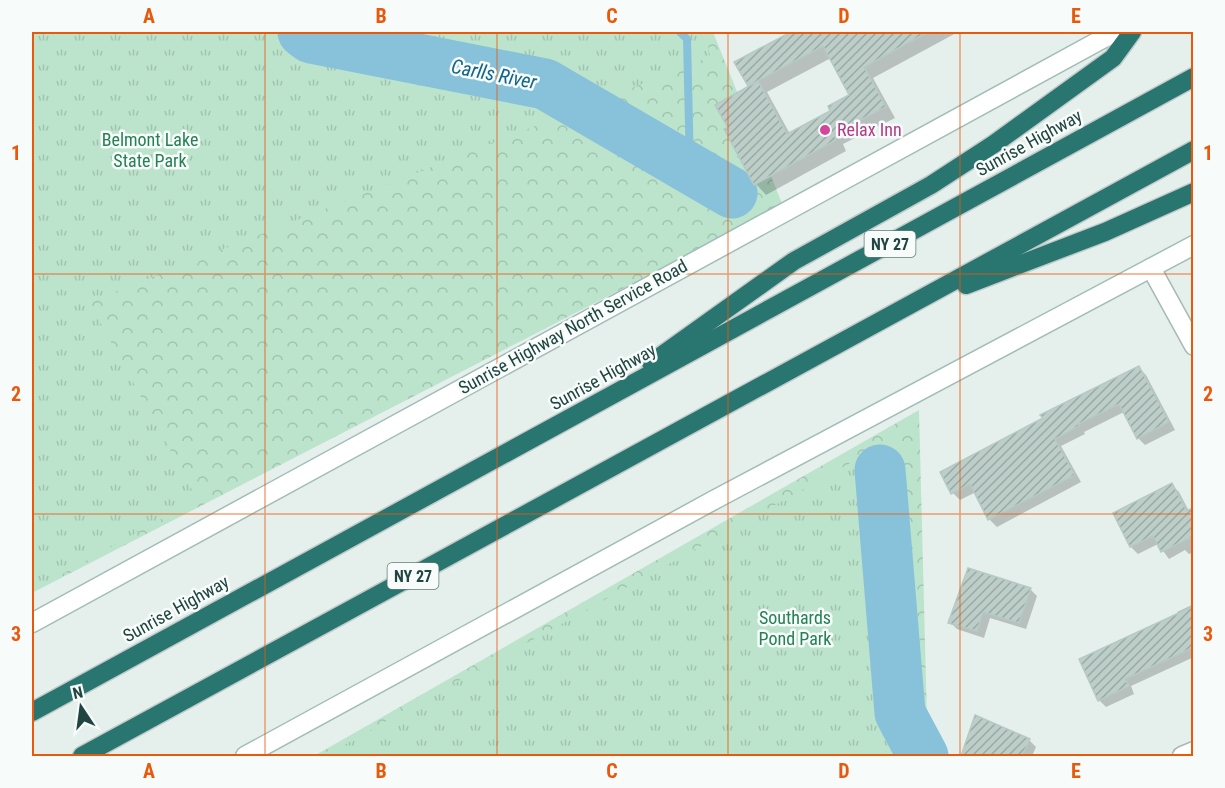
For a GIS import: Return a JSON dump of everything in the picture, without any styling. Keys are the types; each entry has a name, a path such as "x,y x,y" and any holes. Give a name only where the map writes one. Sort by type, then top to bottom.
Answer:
{"highway":[{"path":"586,410 794,261 931,185 986,149 1113,58 1132,32"},
{"name":"Sunrise Highway","path":"32,712 1194,77"},
{"name":"NY 27","path":"82,756 1194,150"},
{"path":"902,309 1105,232 1194,192"}],"main road":[{"name":"Sunrise Highway North Service Road","path":"32,622 1115,32"},
{"path":"245,756 714,500 1194,245"},
{"path":"1151,268 1194,346"},
{"path":"1182,756 1194,751"}],"green space":[{"path":"32,32 713,32 783,206 32,593"},
{"name":"Belmont Lake State Park","path":"32,32 706,32 710,57 89,302 197,499 32,591"},
{"name":"Southards Pond Park","path":"919,410 927,721 947,756 314,756"},
{"name":"Southards Pond Park","path":"872,451 901,522 881,688 928,756 324,756"}],"building":[{"path":"791,32 928,32 864,67 886,107 834,133 836,140 754,185 724,129 728,128 715,105 758,81 787,134 830,111 828,106 849,95 823,46 748,86 734,62"},
{"path":"1139,366 1169,422 1137,439 1119,404 1078,424 1079,426 1055,439 1075,475 988,520 970,484 951,494 940,472 1043,418 1040,415"},
{"path":"1172,483 1187,511 1194,507 1194,536 1161,552 1153,536 1130,547 1113,513"},
{"path":"968,568 1031,588 1019,623 983,612 977,631 948,623"},
{"path":"1194,606 1194,647 1125,679 1129,686 1098,701 1079,659"},
{"path":"975,715 1030,739 1022,756 961,756"}],"waterway":[{"name":"Carlls River","path":"303,32 311,38 545,84 732,193"},
{"path":"680,32 687,39 690,169"},
{"path":"880,470 900,713 923,756"}],"place":[{"name":"Relax Inn","path":"825,130"}]}
